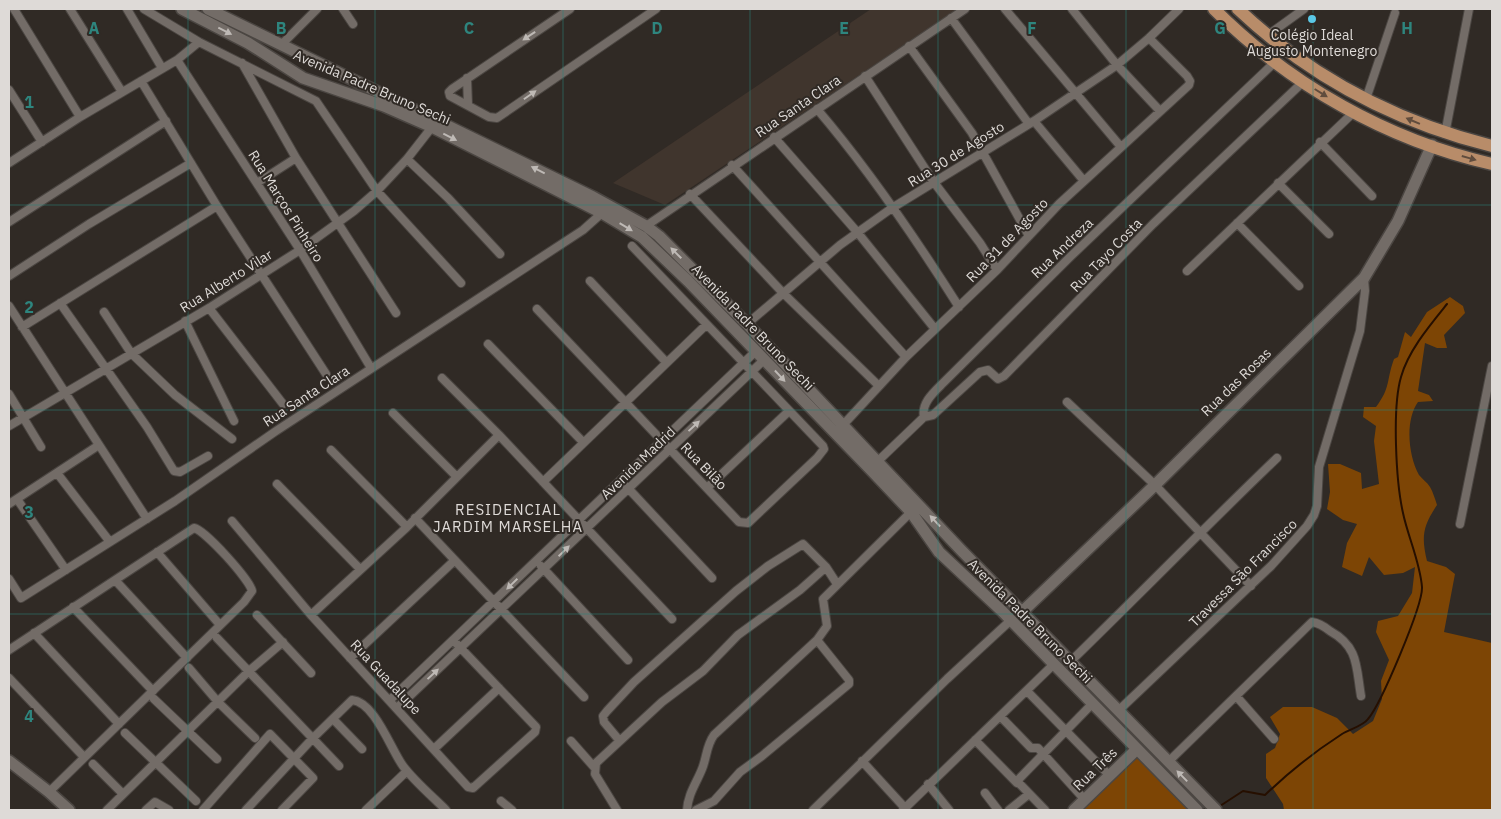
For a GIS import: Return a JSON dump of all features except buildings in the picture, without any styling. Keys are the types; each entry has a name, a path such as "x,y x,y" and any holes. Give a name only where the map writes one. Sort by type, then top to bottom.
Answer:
{"main road":[{"name":"Avenida Padre Bruno Sechi","path":"182,9 248,43 303,78 368,100 432,127 602,212 642,236 765,359 911,512 934,546 946,559 1011,620 1197,810"},
{"name":"Avenida Padre Bruno Sechi","path":"208,9 222,12 281,46 490,146 646,226 666,242 747,324 961,550 1216,810"},
{"path":"1214,9 1275,62 1353,113 1403,135 1492,164"},
{"path":"1238,9 1268,35 1327,78 1404,118 1445,134 1492,146"},
{"path":"303,78 311,59"},
{"name":"Rua das Rosas","path":"1022,612 1155,485 1364,278 1398,221 1432,145"},
{"path":"934,546 942,546 949,536"},
{"path":"946,559 951,550 961,550"},
{"name":"Rua Três","path":"1074,810 1137,749"},
{"path":"9,761 49,792 68,810"}],"street":[{"path":"14,9 80,117"},
{"path":"70,9 122,92"},
{"path":"127,9 162,68"},
{"path":"144,9 199,42 295,88 316,101 377,191 460,283"},
{"path":"281,46 317,9"},
{"path":"344,9 353,24"},
{"path":"570,9 467,78 449,92 450,96 489,117 497,118 656,9"},
{"name":"Rua Santa Clara","path":"646,226 732,165 965,9"},
{"path":"1005,9 1120,147"},
{"path":"1072,9 1117,65 1160,111"},
{"name":"Rua 30 de Agosto","path":"747,324 819,262 892,208 1031,122 1117,65 1150,38 1179,9"},
{"path":"1268,35 1304,9"},
{"path":"1445,134 1468,10 1460,9"},
{"path":"1366,99 1395,13"},
{"path":"951,18 1031,122 1084,181"},
{"name":"Rua 31 de Agosto","path":"843,426 906,357 997,270 1059,204 1189,85 1190,81 1187,76 1150,38"},
{"path":"9,163 80,117 177,60 199,42"},
{"path":"909,46 955,107 983,151 1029,236"},
{"name":"Rua Marços Pinheiro","path":"177,60 300,250 371,368"},
{"name":"Rua Andreza","path":"878,461 924,417 923,410 927,400 943,383 1071,256 1275,62"},
{"path":"242,63 296,158 396,313"},
{"path":"865,76 933,181 980,243 997,270"},
{"path":"467,78 468,105"},
{"path":"141,81 217,206 326,374"},
{"name":"Rua Tayo Costa","path":"924,417 933,415 980,372 988,370 998,379 1004,376 1153,224 1303,82"},
{"path":"9,90 42,142"},
{"path":"817,109 850,149 959,307"},
{"path":"1187,271 1320,142 1353,113"},
{"path":"9,222 166,121"},
{"name":"Rua Alberto Vilar","path":"9,426 209,308 300,250 338,223 377,191 407,159 432,127"},
{"path":"774,137 858,233 935,328"},
{"path":"1320,142 1372,196"},
{"path":"257,183 296,158"},
{"path":"407,159 448,198 500,254"},
{"path":"9,276 89,224 191,163"},
{"path":"732,165 906,357"},
{"path":"1278,183 1329,234"},
{"path":"690,194 783,293 879,386"},
{"path":"22,326 217,206"},
{"name":"Rua Santa Clara","path":"9,579 21,598 146,519 371,368 582,230 602,212"},
{"path":"1237,223 1299,286"},
{"path":"632,246 789,411 708,486"},
{"name":"Travessa São Francisco","path":"1118,711 1290,547 1314,515 1317,506 1319,467 1360,331 1364,302 1364,278"},
{"path":"590,281 666,362"},
{"path":"60,303 176,473 208,456"},
{"path":"9,306 146,519"},
{"path":"209,308 283,404"},
{"name":"Rua Bilão","path":"537,310 626,401 662,441 708,486 739,522 748,523 817,458 824,449 821,443 789,411"},
{"path":"104,312 131,353 175,395 232,439"},
{"path":"185,321 234,421"},
{"path":"543,482 706,325"},
{"path":"488,344 583,442"},
{"name":"Avenida Madrid","path":"390,700 756,351"},
{"name":"Avenida Madrid","path":"397,708 765,359"},
{"path":"1460,524 1492,366"},
{"path":"442,378 499,435 672,619"},
{"path":"9,394 41,447"},
{"path":"1067,402 1155,485 1251,586"},
{"path":"393,413 457,477"},
{"path":"311,614 407,527 499,435"},
{"path":"9,504 99,445"},
{"path":"331,450 407,527"},
{"path":"1071,661 1140,594 1199,532 1277,458"},
{"path":"56,472 110,542"},
{"path":"621,481 712,578"},
{"path":"277,484 360,569"},
{"path":"16,499 66,570"},
{"path":"687,810 689,792 702,768 707,748 714,735 817,640 827,626 824,599 911,512"},
{"path":"415,518 584,697"},
{"name":"Rua Guadalupe","path":"232,521 350,658 468,786 473,788 531,736 536,727 500,688"},
{"path":"9,650 194,528 200,529 207,536 248,581 252,591 244,602 187,658 154,695 119,724 49,792"},
{"path":"619,740 604,722 603,716 634,682 753,577 795,547 806,545 826,567 837,584"},
{"path":"157,552 220,625"},
{"path":"350,658 454,561"},
{"path":"536,561 628,660"},
{"path":"594,767 619,740 703,671 738,635 800,590 826,567"},
{"path":"115,580 187,658"},
{"path":"73,607 188,731 217,758"},
{"path":"257,615 311,673"},
{"path":"813,810 947,678 1011,620"},
{"path":"1168,762 1237,697 1308,625 1315,622 1348,643 1354,657 1360,696"},
{"path":"34,634 119,724"},
{"path":"217,638 340,766"},
{"path":"435,748 500,688 453,640"},
{"path":"696,810 714,801 740,772 849,684 850,680 844,671 817,640"},
{"path":"107,810 249,671 282,642"},
{"path":"862,761 904,809 1054,664"},
{"path":"189,668 218,702 255,738"},
{"path":"9,678 84,757"},
{"path":"1027,690 1065,732 1110,776"},
{"path":"1237,697 1274,739"},
{"path":"246,810 313,738 349,703 357,701 382,728 407,771 442,809"},
{"path":"1017,783 1018,779 1041,754 1092,704"},
{"path":"1000,716 1031,748 1038,748 1041,754 1085,800"},
{"path":"333,719 362,749"},
{"path":"125,733 196,800"},
{"path":"203,810 270,734 293,760 313,778 282,810"},
{"path":"975,740 1045,810"},
{"path":"571,741 594,767 595,774 617,810"},
{"path":"93,764 123,794"},
{"path":"366,810 407,771"},
{"path":"928,784 948,810"},
{"path":"985,794 998,810"},
{"path":"1009,810 1029,794"},
{"path":"502,801 512,810"},
{"path":"146,810 155,802 169,810"}],"shaded area":[{"path":"871,9 958,9 665,205 613,183"},
{"path":"1450,297 1463,306 1465,313 1444,335 1447,348 1437,348 1425,343 1418,391 1429,395 1433,401 1418,402 1414,409 1411,418 1410,448 1415,467 1419,475 1430,487 1437,505 1424,532 1427,561 1446,567 1455,574 1444,632 1492,643 1492,810 1284,810 1283,804 1266,778 1266,754 1275,748 1280,734 1270,717 1283,707 1312,707 1337,718 1353,734 1373,721 1382,699 1381,681 1389,660 1376,632 1378,621 1398,616 1412,593 1415,567 1403,573 1384,575 1369,557 1362,576 1342,567 1347,543 1357,524 1343,520 1327,509 1330,492 1328,464 1340,464 1361,473 1362,489 1379,484 1374,441 1376,426 1363,417 1364,407 1376,407 1381,400 1388,384 1394,359 1398,357 1405,332 1411,337 1427,312"},
{"path":"1139,753 1194,810 1081,810"}],"waterway":[{"path":"1220,806 1243,791 1265,795 1322,748 1366,721 1382,695 1409,633 1422,587 1419,568 1405,522 1398,483 1396,445 1398,390 1404,367 1409,358 1420,339 1447,304"}],"place":[{"name":"Colégio Ideal Augusto Montenegro","path":"1312,19"}],"district":[{"name":"RESIDENCIAL JARDIM MARSELHA","path":"508,518"}]}
